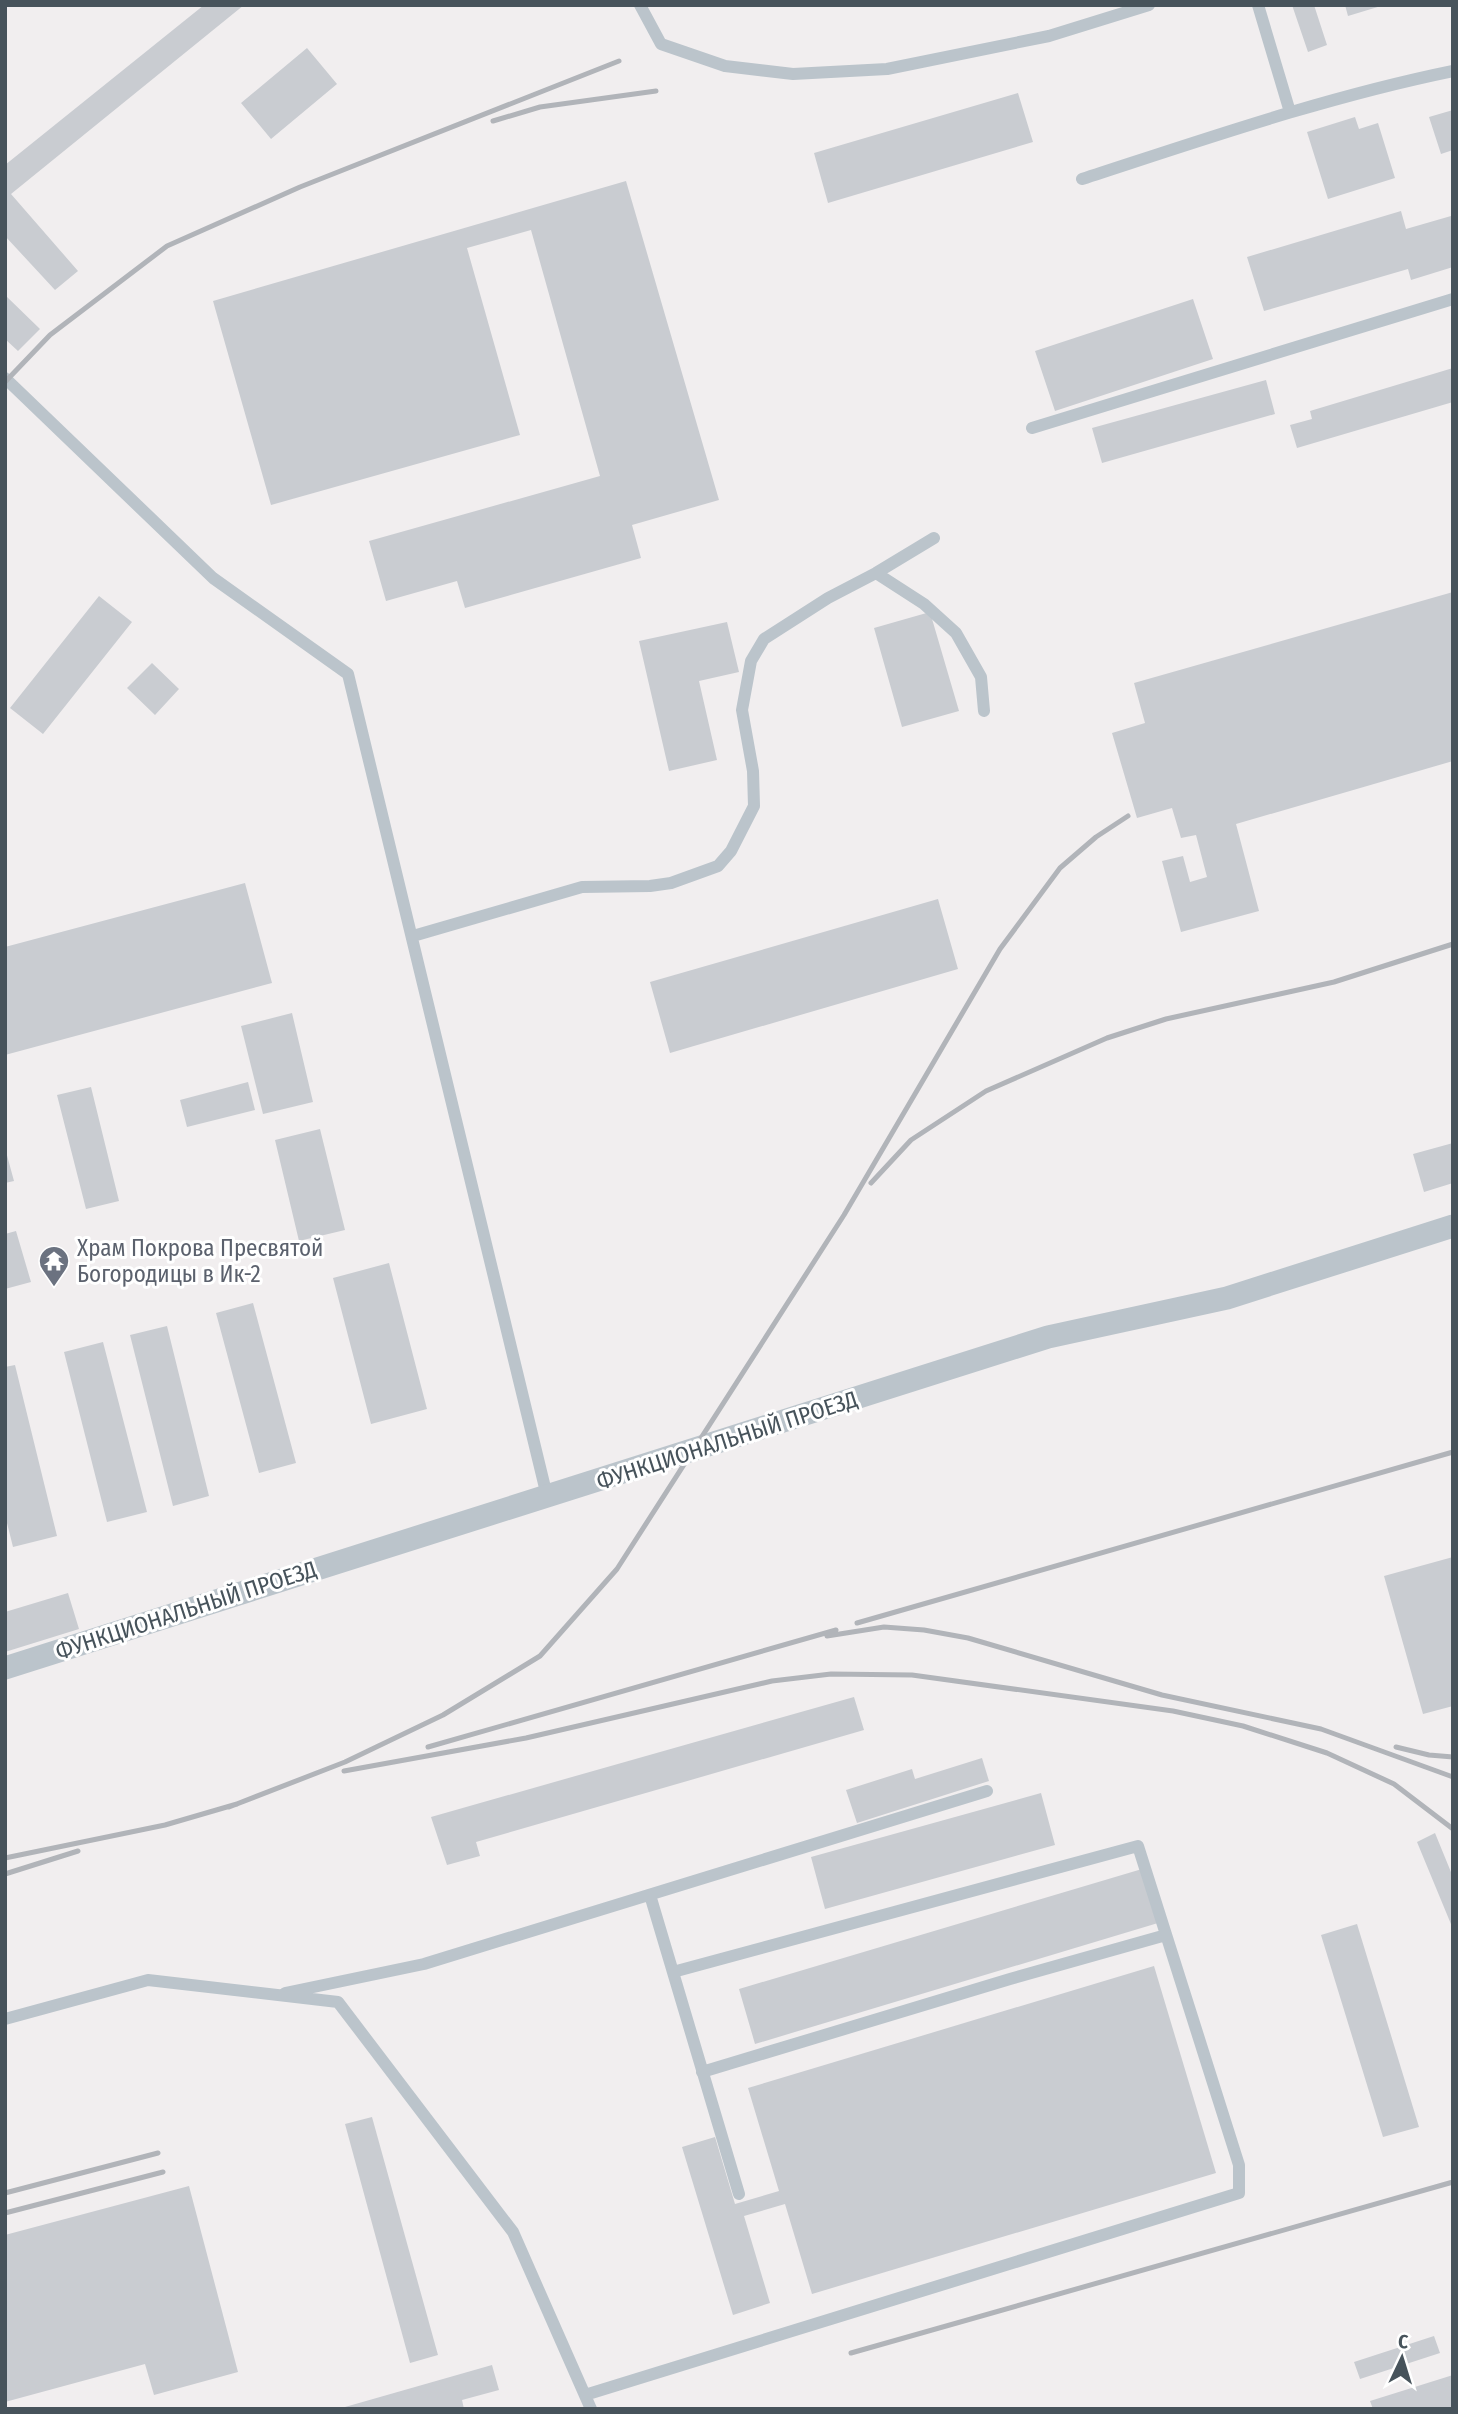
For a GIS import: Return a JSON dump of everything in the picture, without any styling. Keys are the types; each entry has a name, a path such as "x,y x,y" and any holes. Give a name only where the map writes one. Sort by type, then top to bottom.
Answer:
{"street":[{"name":"ФУНКЦИОНАЛЬНЫЙ ПРОЕЗД","path":"5,1668 1048,1337 1227,1298 1453,1226"}],"lane":[{"path":"640,5 661,44 725,66 793,74 900,66 1049,36 1149,5"},
{"path":"1258,5 1290,112"},
{"path":"1083,179 1290,112 1363,91 1453,71"},
{"path":"1032,428 1453,299"},
{"path":"5,378 213,578 348,674 547,1496"},
{"path":"413,936 582,887 671,883 718,866 731,851 754,806 753,771 742,710 751,661 764,639 828,598 934,538"},
{"path":"876,573 924,604 956,633 981,677 984,711"},
{"path":"274,1995 424,1964 987,1791"},
{"path":"585,2395 1239,2193 1239,2165 1138,1846 673,1972"},
{"path":"650,1895 739,2194"},
{"path":"702,2072 1166,1935"},
{"path":"5,2019 148,1980 338,2003 513,2232 591,2409"}],"building":[{"path":"204,5 244,5 11,194 78,271 55,290 5,236 5,165"},
{"path":"1292,5 1314,5 1327,45 1308,52"},
{"path":"1345,5 1381,5 1381,6 1348,16"},
{"path":"307,48 337,84 271,139 241,103"},
{"path":"1018,93 1033,142 828,203 814,153"},
{"path":"1453,110 1453,150 1441,154 1429,117"},
{"path":"1355,117 1359,129 1378,123 1395,178 1328,199 1307,132"},
{"path":"626,181 719,500 632,525 641,558 465,608 457,581 386,601 369,541 600,476 531,230 467,248 520,435 271,505 213,301"},
{"path":"1401,211 1406,229 1451,216 1453,267 1411,280 1408,269 1264,311 1247,257"},
{"path":"5,295 40,329 18,351 5,339"},
{"path":"1193,299 1213,359 1055,411 1035,351"},
{"path":"1453,368 1453,402 1297,448 1290,425 1312,419 1310,411"},
{"path":"1266,380 1275,414 1102,463 1092,428"},
{"path":"1453,592 1453,761 1236,824 1259,911 1181,932 1162,861 1183,856 1190,882 1207,877 1196,835 1181,838 1172,808 1137,818 1112,733 1145,723 1134,683"},
{"path":"99,596 132,622 43,734 10,708"},
{"path":"930,612 959,711 902,727 874,628"},
{"path":"727,622 739,672 699,681 717,760 669,771 639,641"},
{"path":"152,663 179,689 155,715 127,688"},
{"path":"245,883 272,983 5,1055 5,947"},
{"path":"938,899 958,969 670,1053 650,982"},
{"path":"292,1013 313,1102 263,1114 241,1026"},
{"path":"248,1082 255,1110 187,1127 180,1100"},
{"path":"91,1087 119,1201 86,1209 57,1095"},
{"path":"320,1129 345,1230 299,1241 275,1140"},
{"path":"1453,1143 1453,1183 1424,1192 1413,1154"},
{"path":"5,1148 14,1181 5,1183"},
{"path":"16,1231 31,1282 5,1289 5,1234"},
{"path":"389,1263 427,1409 371,1424 333,1278"},
{"path":"253,1303 296,1463 259,1473 216,1313"},
{"path":"167,1326 209,1496 173,1506 130,1335"},
{"path":"103,1342 147,1512 107,1522 64,1352"},
{"path":"15,1365 57,1536 13,1547 5,1515 5,1367"},
{"path":"1453,1557 1453,1706 1423,1714 1384,1576"},
{"path":"68,1593 79,1629 5,1652 5,1612"},
{"path":"854,1697 864,1730 476,1842 480,1856 447,1865 431,1817"},
{"path":"982,1758 989,1781 857,1823 846,1790 912,1769 915,1779"},
{"path":"1041,1793 1055,1845 825,1909 811,1857"},
{"path":"1435,1833 1453,1877 1453,1929 1417,1842"},
{"path":"1142,1869 1158,1923 755,2044 739,1989"},
{"path":"1357,1924 1419,2127 1383,2137 1321,1935"},
{"path":"1154,1966 1216,2173 812,2294 785,2204 744,2216 770,2303 733,2315 682,2147 715,2137 735,2204 779,2191 748,2088"},
{"path":"372,2117 438,2355 410,2363 345,2124"},
{"path":"189,2186 238,2372 154,2395 145,2364 5,2402 5,2235"},
{"path":"1434,2336 1440,2353 1360,2379 1354,2362"},
{"path":"492,2365 499,2390 462,2400 464,2409 338,2409"},
{"path":"1453,2375 1453,2409 1373,2409 1370,2401"}],"railway":[{"path":"5,382 50,335 167,246 300,187 619,61"},
{"path":"493,121 540,107 656,91"},
{"path":"229,1807 345,1762 443,1715 540,1656 617,1569 844,1215 1000,949 1060,868 1096,837 1128,816"},
{"path":"871,1183 911,1140 986,1091 1107,1038 1166,1019 1334,982 1453,944"},
{"path":"857,1623 1453,1452"},
{"path":"827,1636 884,1627 924,1630 968,1638 1162,1695 1321,1729 1453,1777"},
{"path":"428,1747 836,1630"},
{"path":"344,1771 526,1738 772,1681 831,1674 912,1675 1173,1711 1243,1726 1327,1753 1394,1784 1453,1829"},
{"path":"1396,1747 1429,1755 1453,1757"},
{"path":"5,1858 165,1825 237,1804"},
{"path":"5,1874 78,1851"},
{"path":"5,2193 158,2153"},
{"path":"5,2213 163,2172"},
{"path":"851,2353 1453,2182"}],"place":[{"name":"Храм Покрова Пресвятой Богородицы в Ик-2","path":"54,1288"}]}
